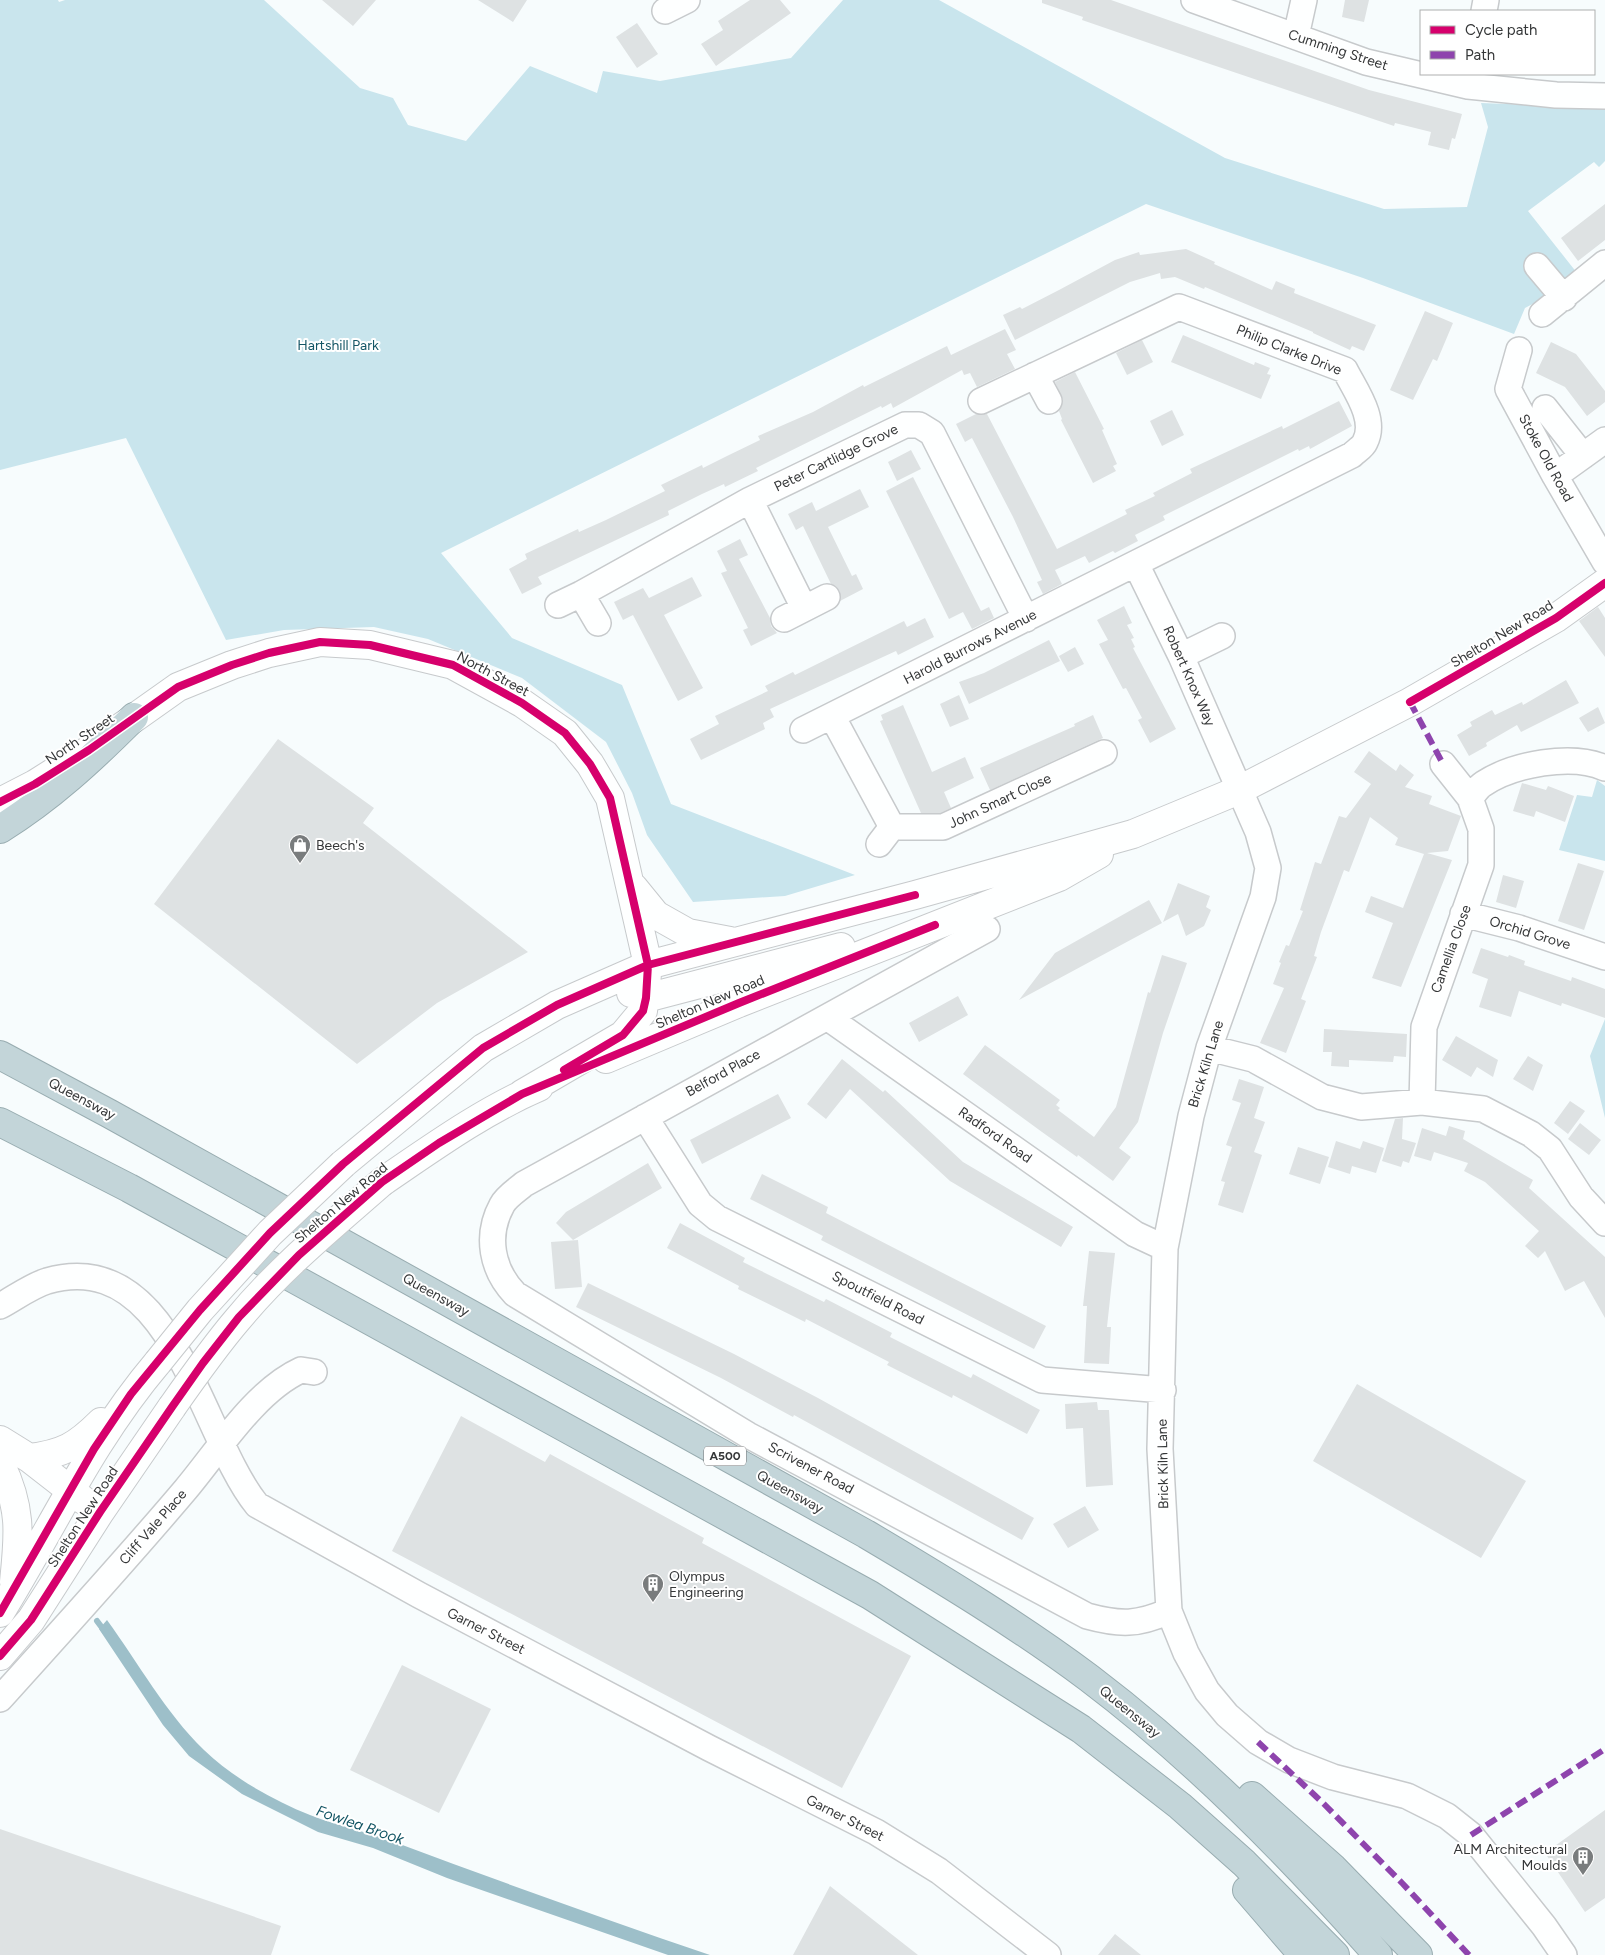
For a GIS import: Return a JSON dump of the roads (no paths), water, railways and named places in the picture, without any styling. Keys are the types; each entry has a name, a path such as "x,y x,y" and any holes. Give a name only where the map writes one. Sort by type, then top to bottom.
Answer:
{"highway":[{"path":"0,829 49,796 90,760 134,717"},
{"name":"Queensway","path":"0,1055 110,1114 866,1534 972,1596 1088,1678 1154,1731 1251,1818 1308,1876 1378,1955"},
{"path":"0,1122 129,1188 870,1595 1081,1729 1180,1806 1237,1857 1335,1955"},
{"path":"1088,1678 1177,1736 1280,1820 1332,1868 1418,1955"},
{"path":"1081,1729 1252,1895 1303,1955"}],"main road":[{"name":"Shelton New Road","path":"7,1602 68,1490 131,1394 200,1310 270,1233 343,1164 483,1048 557,1005 648,965 736,943 1133,834 1239,790 1410,702 1556,618 1605,583"},
{"name":"North Street","path":"0,802 35,784 82,755 178,688 232,664 269,653 320,642 370,646 453,665 522,702 565,733 590,764 610,798 648,965 646,998 643,1012 623,1035 522,1094"},
{"name":"Shelton New Road","path":"0,1656 31,1620 100,1512 203,1363 239,1317 299,1255 382,1182 440,1143 522,1094 738,1003 1059,877 1133,834"},
{"path":"631,884 656,915 688,933 736,943"},
{"path":"619,977 632,994 646,998 817,953 935,925"},
{"path":"29,1458 52,1455 81,1442 131,1394"},
{"path":"0,1440 29,1458 68,1490 100,1512"},
{"path":"0,1463 8,1480 18,1512 7,1602"}],"street":[{"path":"665,11 687,0"},
{"name":"Cumming Street","path":"1194,0 1366,62 1420,71"},
{"path":"1296,36 1304,0"},
{"name":"Cumming Street","path":"1440,75 1556,95 1605,96"},
{"path":"1542,314 1605,263"},
{"path":"1537,266 1564,298"},
{"name":"Philip Clarke Drive","path":"981,401 1179,307 1345,370 1368,415 1369,431 1365,443 1352,455 1136,564"},
{"name":"Stoke Old Road","path":"1519,350 1508,389 1555,476 1605,562"},
{"path":"1035,375 1049,401"},
{"path":"1545,408 1583,456"},
{"name":"Peter Cartlidge Grove","path":"558,605 750,500 905,425 919,425 932,433 1026,619"},
{"path":"1555,476 1605,440"},
{"path":"750,500 794,614 827,597"},
{"name":"Harold Burrows Avenue","path":"804,730 1136,564"},
{"name":"Robert Knox Way","path":"1136,564 1180,656 1239,790"},
{"path":"581,594 598,623"},
{"path":"1180,656 1222,636"},
{"name":"John Smart Close","path":"832,716 886,836 943,827 1104,753"},
{"path":"1470,798 1482,784 1526,765 1572,762 1596,764 1605,768"},
{"name":"Camellia Close","path":"1422,1102 1424,1027 1481,865 1480,829 1470,798 1443,764"},
{"name":"Brick Kiln Lane","path":"1239,790 1264,848 1268,868 1263,897 1209,1048 1191,1116 1165,1248 1160,1449 1169,1611 1186,1653 1207,1690 1227,1716 1258,1742 1289,1760 1333,1777 1407,1796 1447,1816 1471,1835 1544,1926 1564,1955"},
{"name":"Orchid Grove","path":"1464,914 1602,948"},
{"name":"Belford Place","path":"491,1245 494,1226 502,1204 524,1184 987,930"},
{"name":"Radford Road","path":"827,1017 1135,1234 1165,1248"},
{"path":"1209,1048 1253,1059 1322,1097 1361,1107 1422,1102 1483,1110 1532,1134 1550,1149 1581,1197 1605,1223"},
{"name":"Spoutfield Road","path":"645,1117 700,1204 717,1218 1042,1380 1162,1390"},
{"name":"Scrivener Road","path":"491,1245 503,1281 515,1294 748,1434 1087,1616 1113,1623 1147,1621 1169,1611"},
{"name":"Garner Street","path":"0,1306 46,1282 71,1277 92,1277 132,1294 149,1310 159,1323 205,1404 222,1441 229,1462 243,1488 257,1505 419,1595 717,1752 876,1832 939,1871 1048,1955"},
{"name":"Cliff Vale Place","path":"0,1699 181,1495 222,1441 273,1388 291,1374 301,1370 314,1372"}],"waterway":[{"name":"Fowlea Brook","path":"97,1621 106,1633"}],"place":[{"name":"Beech's","path":"300,864"},
{"name":"Olympus Engineering","path":"653,1603"},
{"name":"ALM Architectural Moulds","path":"1583,1876"}],"park label":[{"name":"Hartshill Park","path":"338,345"}]}
